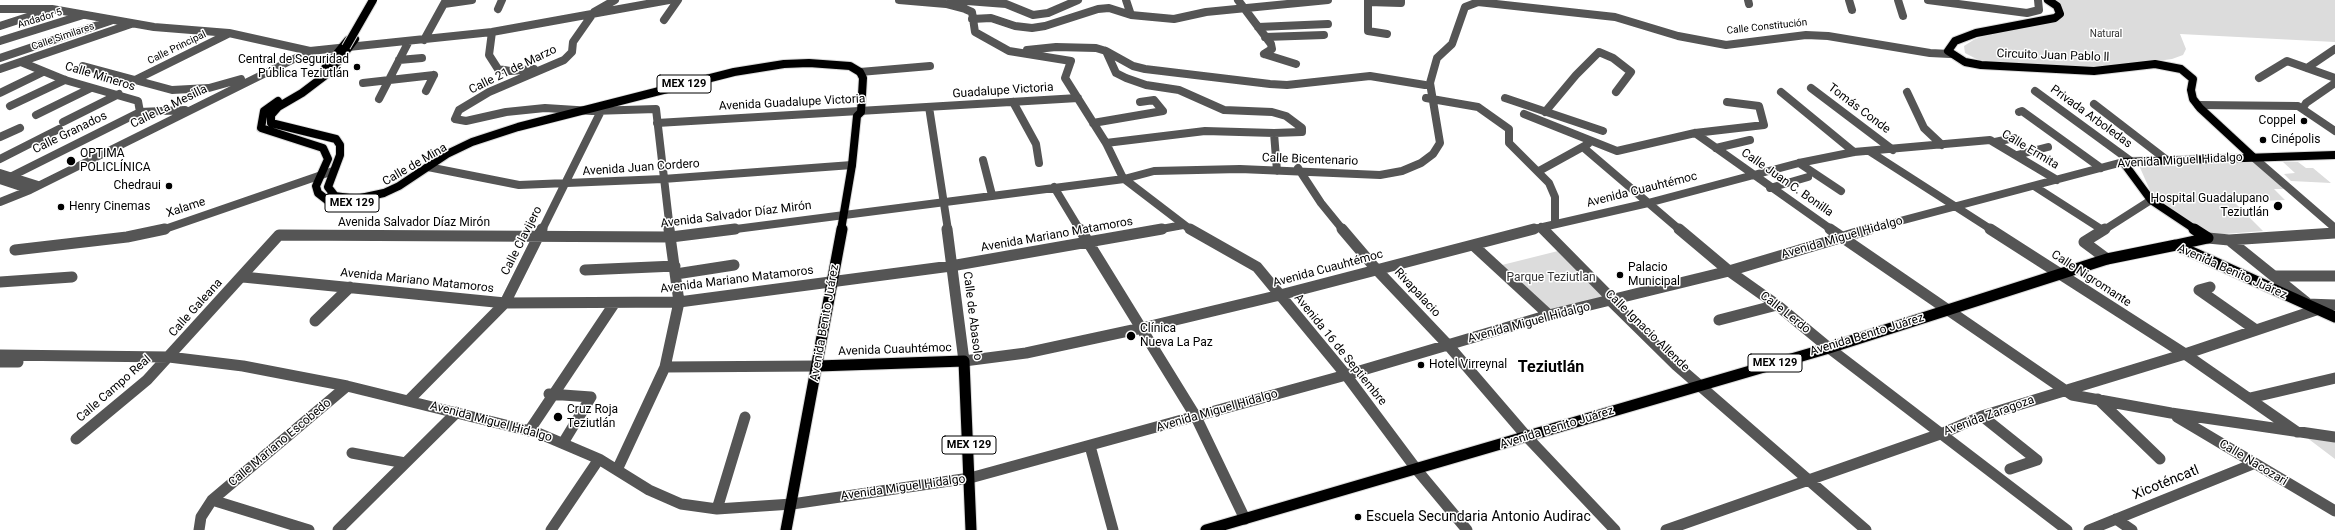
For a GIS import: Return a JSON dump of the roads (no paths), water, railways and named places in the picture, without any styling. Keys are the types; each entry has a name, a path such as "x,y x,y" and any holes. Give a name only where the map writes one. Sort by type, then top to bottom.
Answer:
{"main road":[{"path":"328,159 323,148 269,132 261,128 260,120 264,112 274,103 321,72 347,46 372,0"},
{"path":"372,0 343,52 326,72 308,86 271,107 264,117 265,126 320,139 335,150 340,145 336,140 323,135 274,125 271,122 271,115 278,107 307,89 331,71 377,0"},
{"name":"Circuito Juan Pablo ll","path":"2048,0 2057,6 2060,14 2055,18 1976,33 1955,41 1949,52 1965,62 1981,65 2046,66 2094,71 2155,64 2169,65 2181,69 2193,79 2191,90 2193,99 2253,157"},
{"name":"MEX 129","path":"535,124 734,72 763,66 784,64 836,64 850,66 860,76"},
{"name":"MEX 129","path":"535,124 596,111 734,74 756,70 783,67 831,67 845,69 860,76"},
{"name":"Avenida Benito Juárez","path":"786,530 818,366 852,165 858,113 860,76"},
{"name":"Calle de Mina","path":"335,150 333,171 328,187 335,196 356,199 384,193 469,148 535,124"},
{"name":"Calle de Mina","path":"335,150 328,159 316,186 318,193 327,200 346,204 370,201 396,192 431,168"},
{"name":"Avenida Miguel Hidalgo","path":"2128,162 2335,155"},
{"path":"2128,162 2149,197 2208,238"},
{"path":"2176,245 2208,238"},
{"name":"Avenida Benito Juárez","path":"1206,530 1528,438 1700,384 1829,348 2061,275 2107,259 2176,245 2335,317"},
{"name":"Avenida Cuauhtémoc","path":"818,366 964,360"},
{"name":"Calle de Abasolo","path":"964,360 971,530"}],"street":[{"path":"424,40 444,2 472,0"},
{"path":"498,9 502,0"},
{"path":"594,12 615,0"},
{"name":"Calle La Mesilla","path":"0,202 30,190 275,67 310,51 492,32 594,12 669,0"},
{"path":"664,20 678,0"},
{"path":"899,0 946,4 972,12 975,32 1007,46 1026,50 1078,47 1106,51 1134,66 1146,69 1270,84 1287,85 1370,76 1392,78 1425,85"},
{"path":"946,4 967,1 992,2 1015,6 1033,15 1048,13 1078,0"},
{"path":"1126,0 1130,15"},
{"path":"1238,0 1271,44 1272,49 1264,54 1296,64"},
{"path":"972,19 991,18 1015,26 1032,28 1045,26 1098,9 1109,8 1130,15 1174,19 1206,12 1328,0"},
{"path":"1387,34 1368,31 1368,1 1401,3 1401,0"},
{"path":"1849,0 1852,10"},
{"path":"1898,0 1903,16"},
{"path":"1928,0 1947,7 2027,13 2039,10 2038,0"},
{"name":"Calle Constitución","path":"1429,99 1425,85 1431,68 1432,56 1447,44 1459,6 1473,1 1616,15 1676,34 1722,42 1740,42 1810,33 1825,33 1902,47 1949,52"},
{"name":"Calle Constitución","path":"1429,99 1430,83 1437,58 1452,44 1465,7 1478,2 1616,17 1678,36 1726,45 1806,35 1828,36 1930,53 1949,52"},
{"path":"0,9 52,9 154,27 229,33 310,51"},
{"path":"0,26 52,9"},
{"name":"Calle 21 de Marzo","path":"582,111 544,108 506,112 466,121 458,121 455,118 459,110 489,92 564,60 572,52 572,42 594,12"},
{"name":"Andador 5","path":"0,41 85,15"},
{"path":"0,58 111,20"},
{"name":"Calle Similares","path":"0,70 133,23"},
{"path":"1258,28 1328,24"},
{"path":"492,32 490,55 493,64 498,69 544,69"},
{"name":"Avenida 16 de Septiembre","path":"975,32 1009,51 1071,62 1065,78 1106,143 1122,178 1183,225 1257,268 1346,375 1417,470 1467,530"},
{"name":"Calle Principal","path":"133,80 229,33"},
{"path":"1265,37 1324,35"},
{"path":"379,99 409,41"},
{"path":"2307,68 2335,49"},
{"path":"1106,51 1116,73 1126,78 1146,85 1179,90 1224,110 1272,112 1286,116 1302,128 1302,132 1274,133 1205,131 1106,143"},
{"path":"1545,112 1576,75 1600,52 1613,58 1631,72 1616,92"},
{"path":"398,60 422,58"},
{"path":"2259,78 2287,60 2335,78"},
{"name":"Calle Mineros","path":"21,62 66,80 91,88 119,94 138,101 140,112"},
{"path":"83,66 172,90 209,88 275,67"},
{"path":"860,76 891,68 930,66"},
{"path":"0,93 43,72"},
{"path":"363,82 388,81 434,75 426,91"},
{"path":"10,106 66,80"},
{"path":"2304,108 2306,103 2335,83"},
{"path":"36,115 91,88"},
{"name":"Tomás Conde","path":"1811,88 1893,150"},
{"name":"Privada Arboledas","path":"2035,91 2128,162"},
{"path":"1781,92 1854,152"},
{"path":"1907,92 1924,128 1942,145"},
{"path":"0,159 119,94"},
{"name":"Guadalupe Victoria","path":"930,107 1078,98"},
{"path":"1505,98 1603,131 1584,148 1538,171"},
{"path":"1429,99 1478,107 1500,121 1508,129 1509,143 1549,183 1555,197 1554,224"},
{"name":"Calle Bicentenario","path":"1122,178 1154,171 1240,169 1299,170 1380,175 1402,171 1421,163 1433,154 1440,143 1429,99"},
{"path":"1093,123 1163,111 1154,100 1140,102"},
{"path":"1013,102 1036,144 1039,163"},
{"path":"1524,114 1618,151 1695,133 1764,125 1759,106 1727,102"},
{"path":"2094,104 2168,161"},
{"path":"2198,105 2272,105 2304,108 2335,131"},
{"name":"Avenida Guadalupe Victoria","path":"657,123 858,113 930,107"},
{"name":"Calle de Abasolo","path":"930,107 944,201 964,360"},
{"path":"582,111 656,109 663,179 679,302 665,367 617,470"},
{"path":"140,112 190,110"},
{"name":"Calle Clavijero","path":"409,400 505,303 565,185 596,111"},
{"path":"2022,111 2099,168 2019,112 2022,111"},
{"name":"Calle Granados","path":"12,176 140,112"},
{"path":"0,137 20,128"},
{"path":"1274,133 1277,170"},
{"name":"Calle Juan C. Bonilla","path":"1695,133 1770,188 2067,392"},
{"name":"Avenida Cuauhtémoc","path":"964,360 1026,353 1142,328 1280,295 1541,227 1648,203 1799,163 1854,152 1893,150 2014,138"},
{"path":"1716,148 1750,140"},
{"name":"Calle Ermita","path":"1992,141 2057,180"},
{"path":"2017,156 2048,147"},
{"name":"Calle Lerdo","path":"1584,148 1729,271 1777,305 1829,348 2067,530"},
{"name":"Calle Nigromante","path":"1869,151 1957,206 2061,275 2185,354 2250,398 2297,433"},
{"path":"2253,157 2335,228"},
{"path":"984,160 992,195"},
{"name":"Avenida Miguel Hidalgo","path":"0,355 169,358 243,366 348,386 527,430 562,442 599,459 649,490 681,504 717,509 792,504 970,478 1346,375 1549,315 1729,271 1842,236 2099,168 2128,162"},
{"path":"1799,163 1841,190"},
{"name":"Avenida Juan Cordero","path":"431,168 519,185 565,185 852,165"},
{"name":"Rivapalacio","path":"1299,170 1321,203 1376,269 1448,345 1528,438 1615,530"},
{"name":"Xalame","path":"15,250 127,237 161,230 333,171"},
{"path":"1,179 12,176 38,185"},
{"path":"1770,188 1808,177"},
{"name":"Avenida Salvador Díaz Mirón","path":"279,235 671,237 1122,178"},
{"path":"1,179 30,190"},
{"path":"2034,186 2101,229"},
{"path":"1054,187 1090,243 1196,417 1245,519"},
{"path":"2107,259 2084,242 2149,197"},
{"name":"Avenida Mariano Matamoros","path":"243,277 505,303 611,304 679,302 952,266 1090,243 1183,225"},
{"name":"Calle Ignacio Allende","path":"1541,227 1612,300 1700,384"},
{"name":"Avenida Benito Juárez","path":"2208,238 2229,240 2335,233"},
{"name":"Calle Galeana","path":"169,358 279,235"},
{"path":"2229,240 2276,276 2308,306 2335,305"},
{"path":"1473,244 1549,315"},
{"path":"585,270 675,270 734,265"},
{"path":"2276,276 2335,276"},
{"path":"0,282 72,277"},
{"path":"316,321 350,287"},
{"path":"2210,287 2199,290 2256,330"},
{"path":"527,430 611,304"},
{"path":"1719,320 1777,305"},
{"name":"Avenida Zaragoza","path":"1666,530 1942,433 1982,416 2067,392 2256,330 2308,306"},
{"name":"Avenida Miguel Hidalgo","path":"0,362 73,361 102,358"},
{"name":"Calle Campo Real","path":"76,439 147,380 169,358"},
{"name":"Avenida Cuauhtémoc","path":"665,367 818,366"},
{"path":"2250,398 2335,378"},
{"path":"1700,384 1866,530"},
{"name":"Calle Mariano Escobedo","path":"199,530 201,517 212,500 348,386"},
{"path":"2067,392 2098,400 2171,413 2297,433 2335,437"},
{"path":"551,395 589,398 562,442"},
{"path":"2098,400 2160,459"},
{"path":"338,530 457,412"},
{"name":"Calle Nacozari","path":"2171,413 2254,464 2335,511"},
{"path":"1982,416 2037,460 2010,469"},
{"path":"717,509 745,417"},
{"path":"1090,446 1113,530"},
{"path":"352,454 405,463"},
{"path":"551,530 599,459"},
{"name":"Xicoténcatl","path":"2089,530 2254,464"},
{"path":"212,500 308,530"},
{"path":"2116,519 2132,530"}],"place":[{"name":"Central de Seguridad Pública Teziutlán","path":"357,67"},
{"name":"Coppel","path":"2304,121"},
{"name":"Cinépolis","path":"2263,140"},
{"name":"OPTIMA POLICLÍNICA","path":"71,161"},
{"name":"Chedraui","path":"169,186"},
{"name":"Hospital Guadalupano Teziutlán","path":"2278,206"},
{"name":"Henry Cinemas","path":"61,207"},
{"name":"Palacio Municipal","path":"1620,275"},
{"name":"Clínica Nueva La Paz","path":"1131,336"},
{"name":"Hotel Virreynal","path":"1421,365"},
{"name":"Cruz Roja Teziutlán","path":"558,417"},
{"name":"Escuela Secundaria Antonio Audirac","path":"1358,517"}],"district":[{"name":"Teziutlán","path":"1551,368"}],"park label":[{"name":"Natural","path":"2106,34"},
{"name":"Parque Teziutlan","path":"1551,278"}]}
